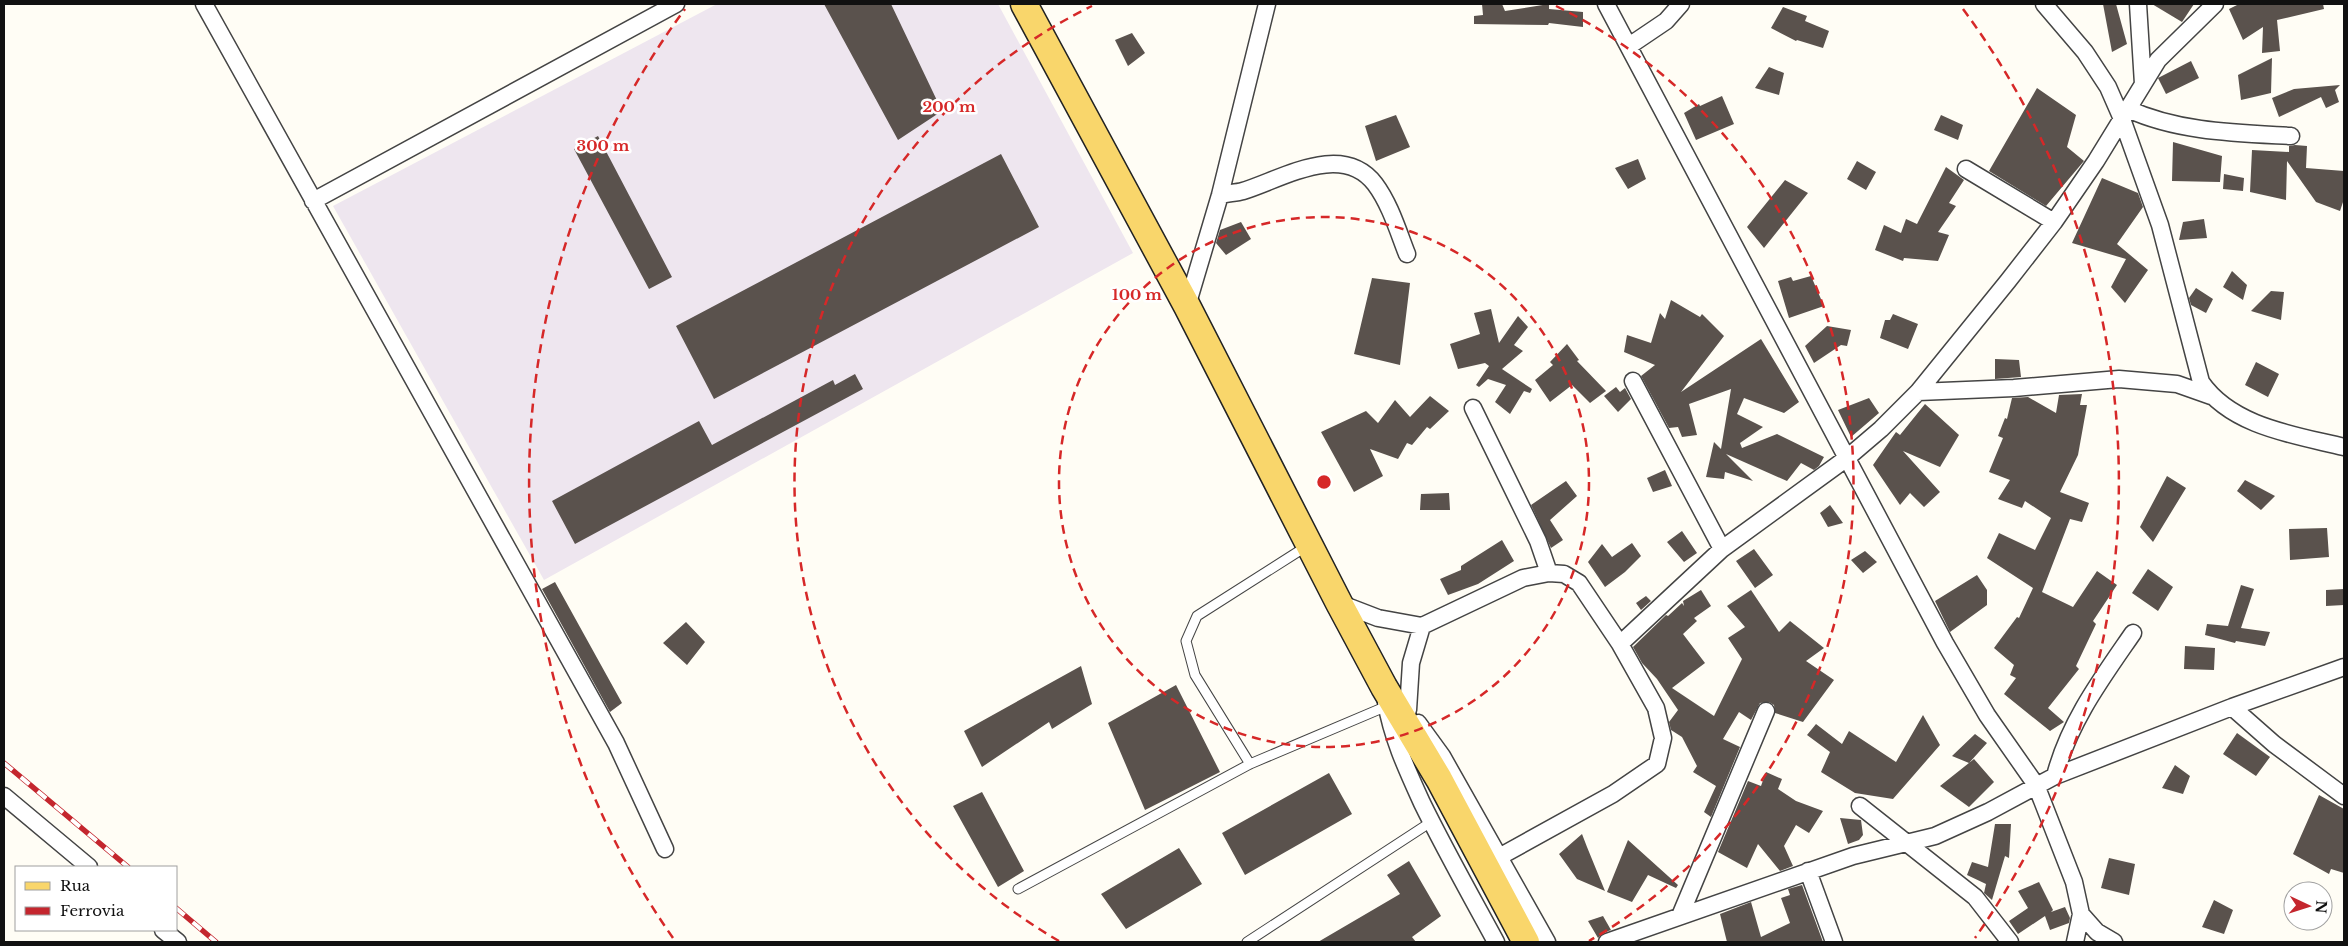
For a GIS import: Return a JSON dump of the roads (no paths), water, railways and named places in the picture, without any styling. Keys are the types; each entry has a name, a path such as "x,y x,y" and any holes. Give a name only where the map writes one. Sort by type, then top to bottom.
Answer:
{"main road":[{"path":"1024,4 1187,306 1339,602 1385,697 1439,779 1526,942"}],"street":[{"path":"204,4 616,743 665,849"},
{"path":"313,201 676,4"},
{"path":"1187,306 1220,195 1267,4"},
{"path":"1606,4 1940,634 1987,715 2036,785 2074,882 2081,914 2075,942"},
{"path":"1629,46 1666,21 1681,4"},
{"path":"2044,4 2090,59 2125,114 2160,225 2201,382 2211,396"},
{"path":"2138,4 2143,84"},
{"path":"1620,644 1722,549 1847,458 1881,429 1918,392 2054,222 2158,60 2215,4"},
{"path":"2125,114 2186,127 2291,136"},
{"path":"1220,195 1242,191 1312,167 1341,164 1361,171 1375,184 1389,209 1407,254"},
{"path":"1966,169 2054,222"},
{"path":"1918,392 2014,388 2119,379 2177,384 2211,396 2240,417 2283,433 2344,447"},
{"path":"1634,381 1722,549"},
{"path":"1474,408 1538,541 1549,574"},
{"path":"1339,602 1378,618 1422,626 1523,578 1564,574 1578,583 1620,644 1656,708 1663,738 1657,764 1613,794 1499,857"},
{"path":"1408,710 1411,663 1422,626"},
{"path":"2055,776 2062,749 2088,697 2133,633"},
{"path":"1607,942 1853,856 1944,832 1988,812 2055,776 2232,706 2344,667"},
{"path":"1385,697 1408,710 1442,756 1547,942"},
{"path":"1385,697 1394,738 1402,760 1431,822 1496,942"},
{"path":"2232,706 2274,744 2344,796"},
{"path":"1680,916 1766,712"},
{"path":"5,800 87,866"},
{"path":"1860,806 1908,842 1975,897 2010,942"},
{"path":"1808,871 1834,942"},
{"path":"2081,914 2097,932 2114,942"},
{"path":"164,931 178,942"}],"lane":[{"path":"1250,764 1195,675 1186,642 1198,616 1309,545"},
{"path":"1018,889 1250,764 1385,697"},
{"path":"1248,942 1431,822"}],"railway":[{"path":"4,763 127,866"},
{"path":"178,910 216,942"}]}
